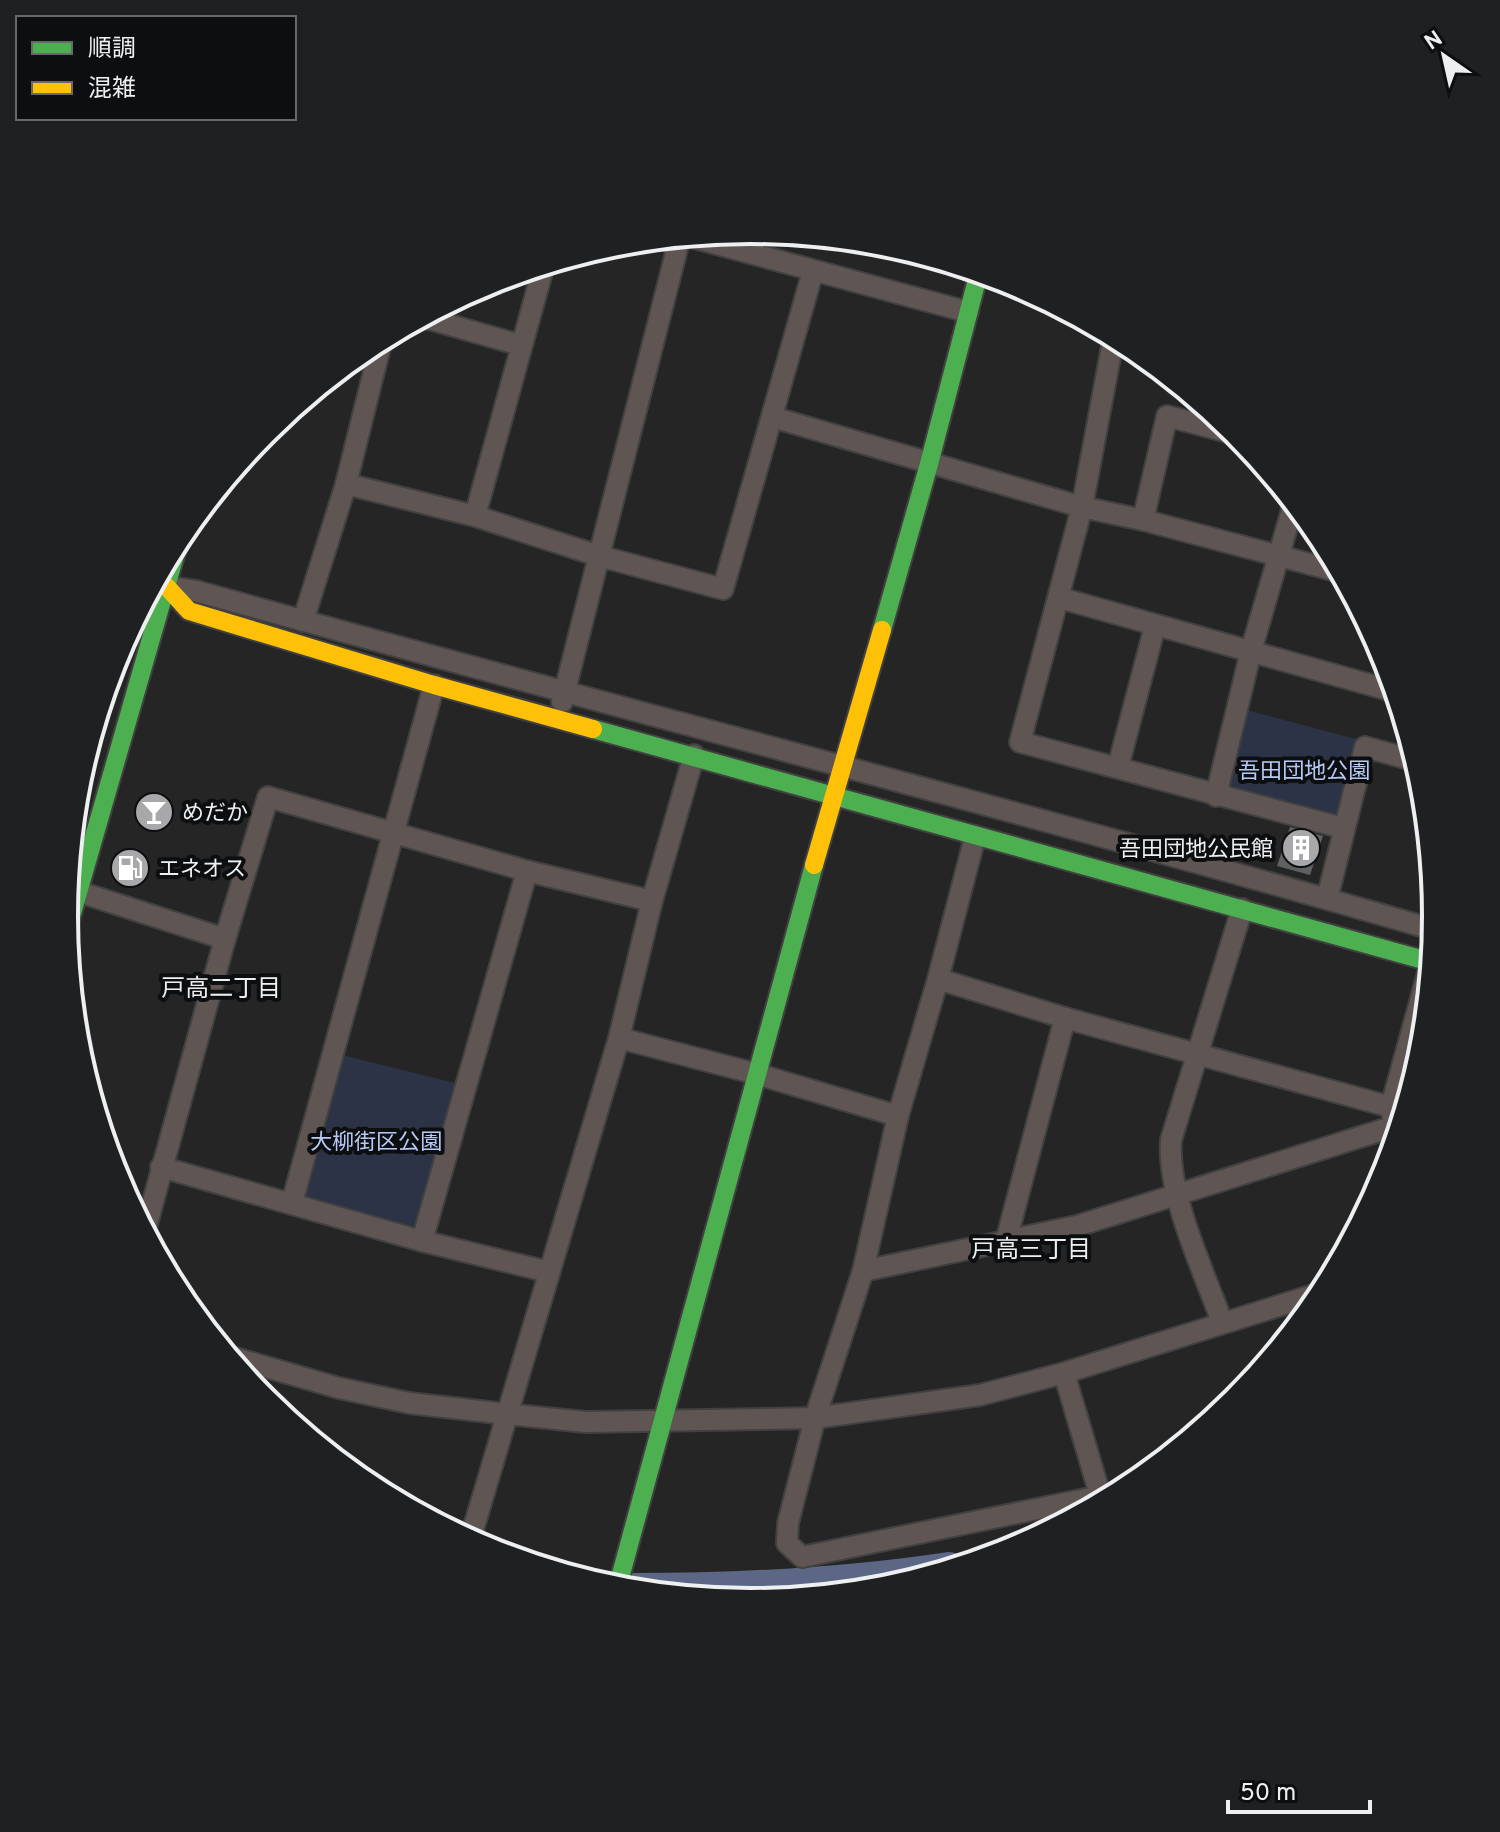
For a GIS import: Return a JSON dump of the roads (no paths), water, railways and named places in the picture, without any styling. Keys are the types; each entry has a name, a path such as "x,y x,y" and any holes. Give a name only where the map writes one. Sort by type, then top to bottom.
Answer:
{"street":[{"path":"718,245 968,312"},
{"path":"558,719 677,248"},
{"path":"346,484 475,516 599,556 723,589 813,271"},
{"path":"475,516 540,278"},
{"path":"621,1575 757,1074 929,464 976,284"},
{"path":"437,321 520,345"},
{"path":"1111,350 1082,507 1020,742 1343,828"},
{"path":"303,621 346,484 378,357"},
{"path":"1143,520 1167,416 1211,428"},
{"path":"772,417 1082,507 1324,567"},
{"path":"1216,796 1251,651 1290,517"},
{"path":"165,585 843,765 1422,926"},
{"path":"164,587 189,611 434,685 1421,959"},
{"path":"1060,598 1382,688"},
{"path":"80,861 155,604"},
{"path":"1118,767 1155,626"},
{"path":"292,1203 434,685"},
{"path":"1327,899 1365,747 1403,757"},
{"path":"473,1528 619,1038 652,901 694,755"},
{"path":"149,1216 225,939 268,797 527,871 652,901"},
{"path":"975,837 898,1116 863,1271 815,1418 788,1523 787,1543 802,1557 1080,1501"},
{"path":"422,1241 527,871"},
{"path":"79,891 225,939"},
{"path":"1222,1322 1177,1196 1169,1161 1171,1140 1242,909"},
{"path":"938,979 1065,1018 1197,1053 1390,1120"},
{"path":"1006,1241 1065,1018"},
{"path":"619,1038 757,1074 898,1116"},
{"path":"863,1271 1077,1226 1177,1196 1388,1124"},
{"path":"161,1167 422,1241 549,1272"},
{"path":"247,1362 339,1388 409,1403 586,1422 815,1418 980,1395 1064,1373 1302,1298"},
{"path":"1064,1373 1107,1485"}],"waterway":[{"path":"742,1588 841,1582"}],"place":[{"name":"めだか","path":"154,812"},
{"name":"吾田団地公民館","path":"1301,848"},
{"name":"エネオス","path":"130,868"}],"district":[{"name":"戸高二丁目","path":"221,988"},
{"name":"戸高三丁目","path":"1031,1249"}],"park label":[{"name":"吾田団地公園","path":"1304,770"},
{"name":"大柳街区公園","path":"376,1141"}]}
